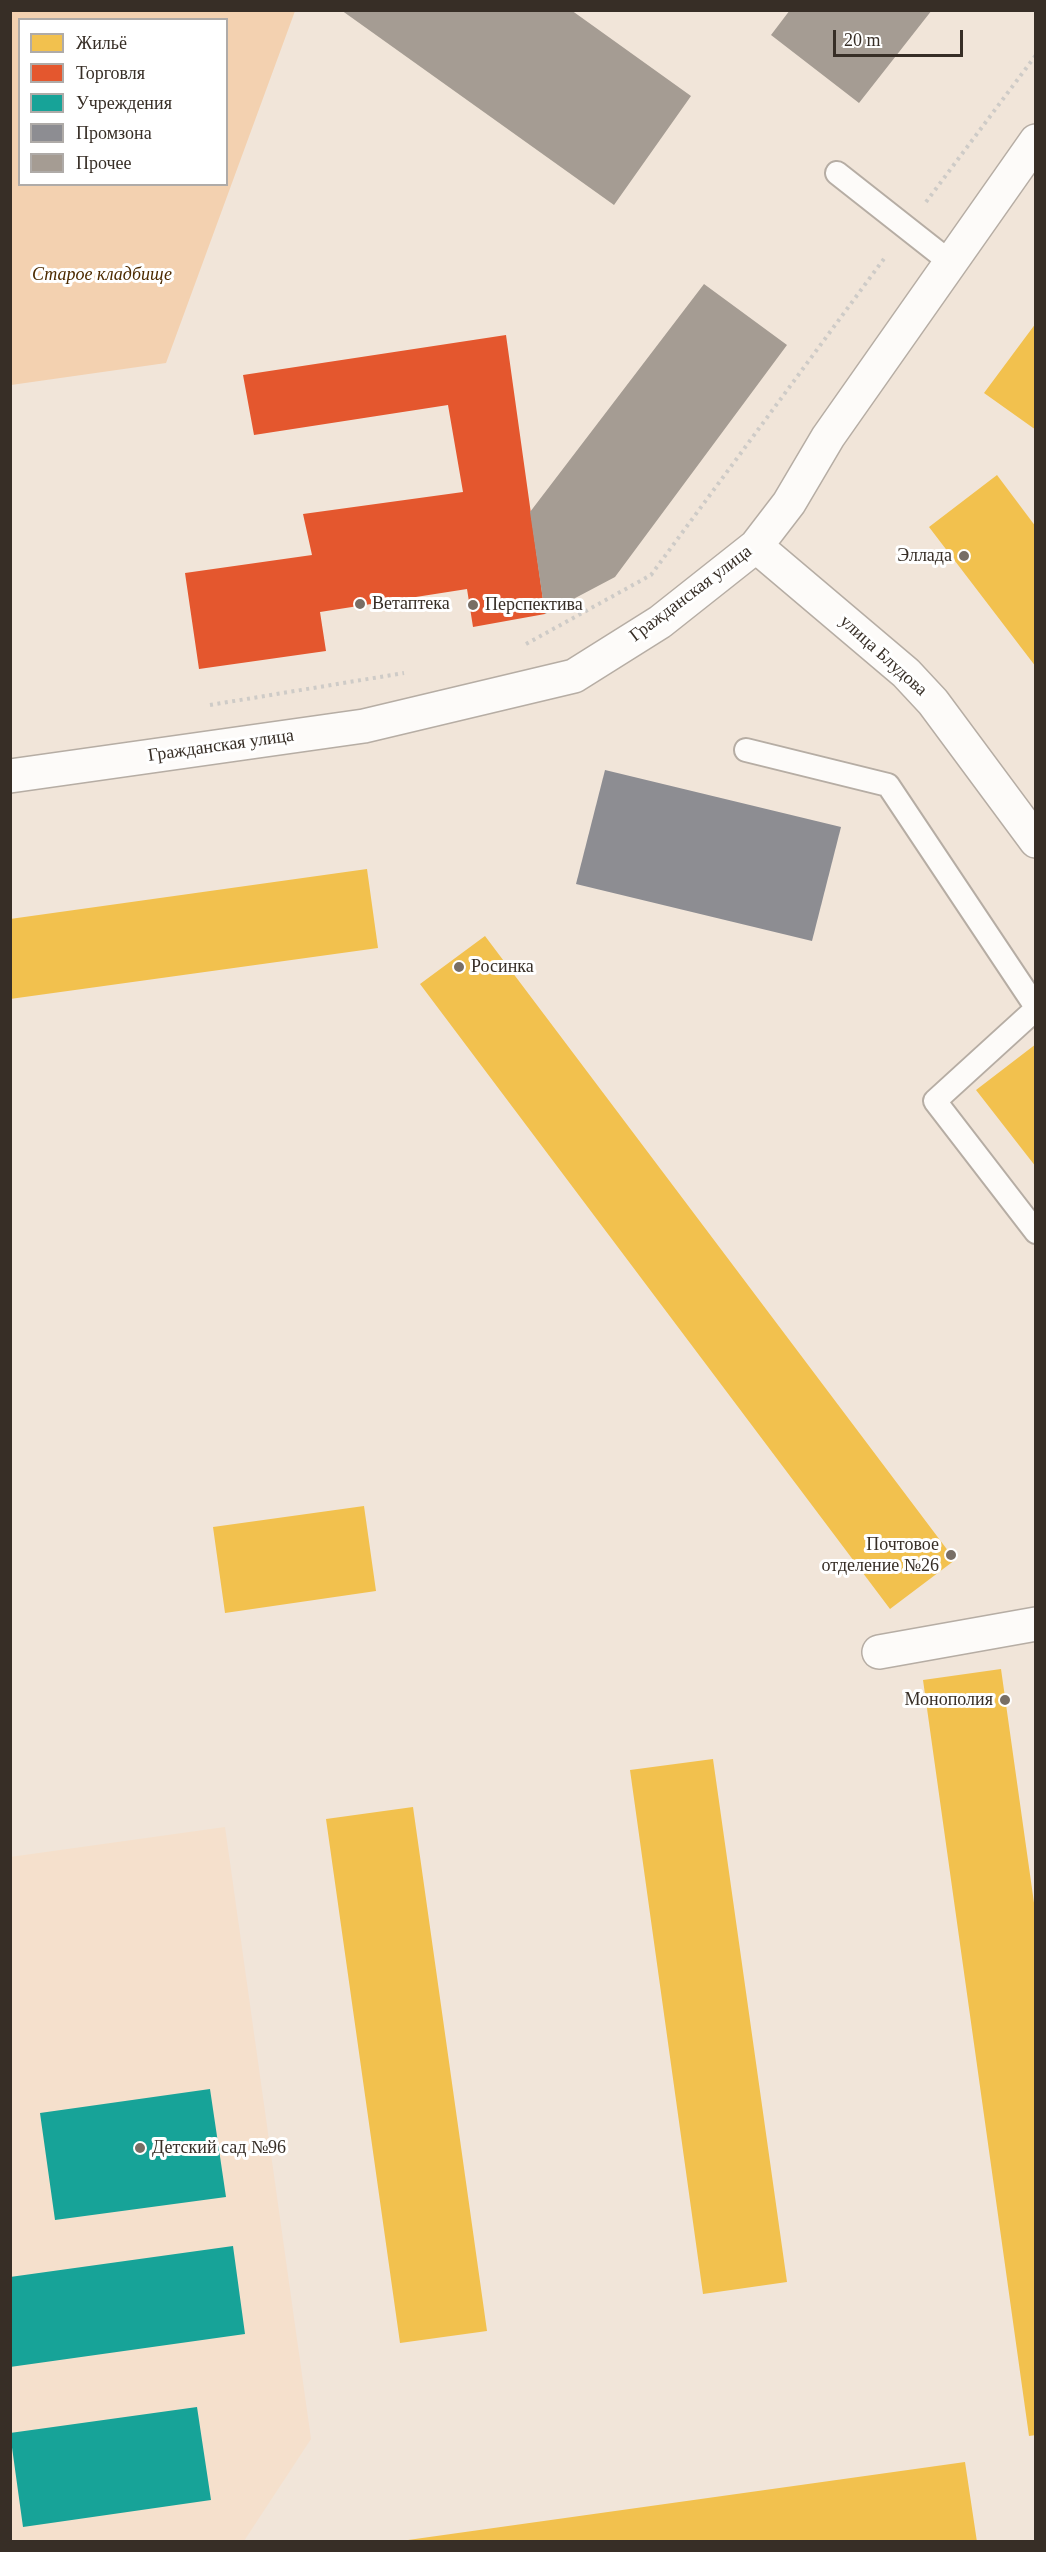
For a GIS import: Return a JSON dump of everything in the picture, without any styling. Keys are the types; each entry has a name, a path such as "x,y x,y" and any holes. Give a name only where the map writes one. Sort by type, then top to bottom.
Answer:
{"street":[{"name":"Гражданская улица","path":"10,776 364,726 574,676 660,622 756,546 789,503 828,437 1035,141"},
{"name":"улица Блудова","path":"756,546 906,673 933,702 1035,841"},
{"path":"879,1652 1035,1624"}],"lane":[{"path":"837,173 950,262"},
{"path":"746,750 888,785 1035,1008 935,1101 1035,1232"}],"path":[{"path":"525,645 651,575 1035,55"},
{"path":"199,707 410,672"}],"shaded area":[{"name":"Детский сад №96","path":"225,1827 311,2439 244,2541 11,2541 10,1857"}],"green space":[{"name":"Старое кладбище","path":"10,11 295,11 166,363 11,385"}],"building: Жильё":[{"path":"1036,323 1036,430 984,393"},
{"path":"997,475 1036,527 1036,667 929,527"},
{"path":"367,869 378,948 10,999 10,919"},
{"path":"485,936 955,1560 890,1609 420,984"},
{"path":"1036,1044 1036,1167 976,1090"},
{"path":"364,1506 376,1591 225,1613 213,1527"},
{"path":"1001,1669 1036,1917 1036,2435 1029,2436 923,1680"},
{"path":"713,1759 787,2282 703,2294 630,1770"},
{"path":"413,1807 487,2331 400,2343 326,1819"},
{"path":"965,2462 977,2542 408,2542 408,2540"}],"building: Торговля":[{"path":"506,335 545,614 473,627 467,589 320,612 326,651 199,669 185,573 312,555 303,514 463,492 448,405 254,435 243,375"}],"building: Учреждения":[{"path":"210,2089 226,2197 55,2220 40,2113"},
{"path":"233,2246 245,2334 10,2367 10,2277"},
{"path":"197,2407 211,2500 23,2527 10,2433"}],"building: Промзона":[{"path":"605,770 841,827 812,941 576,884"}],"building: Прочее":[{"path":"341,10 571,10 691,96 614,205"},
{"path":"790,10 932,10 859,103 771,35"},
{"path":"704,284 787,345 615,577 545,614 530,512"}],"place":[{"name":"Эллада","path":"964,556"},
{"name":"Ветаптека","path":"360,604"},
{"name":"Перспектива","path":"473,605"},
{"name":"Росинка","path":"459,967"},
{"name":"Почтовое отделение №26","path":"951,1555"},
{"name":"Монополия","path":"1005,1700"},
{"name":"Детский сад №96","path":"140,2148"}]}
